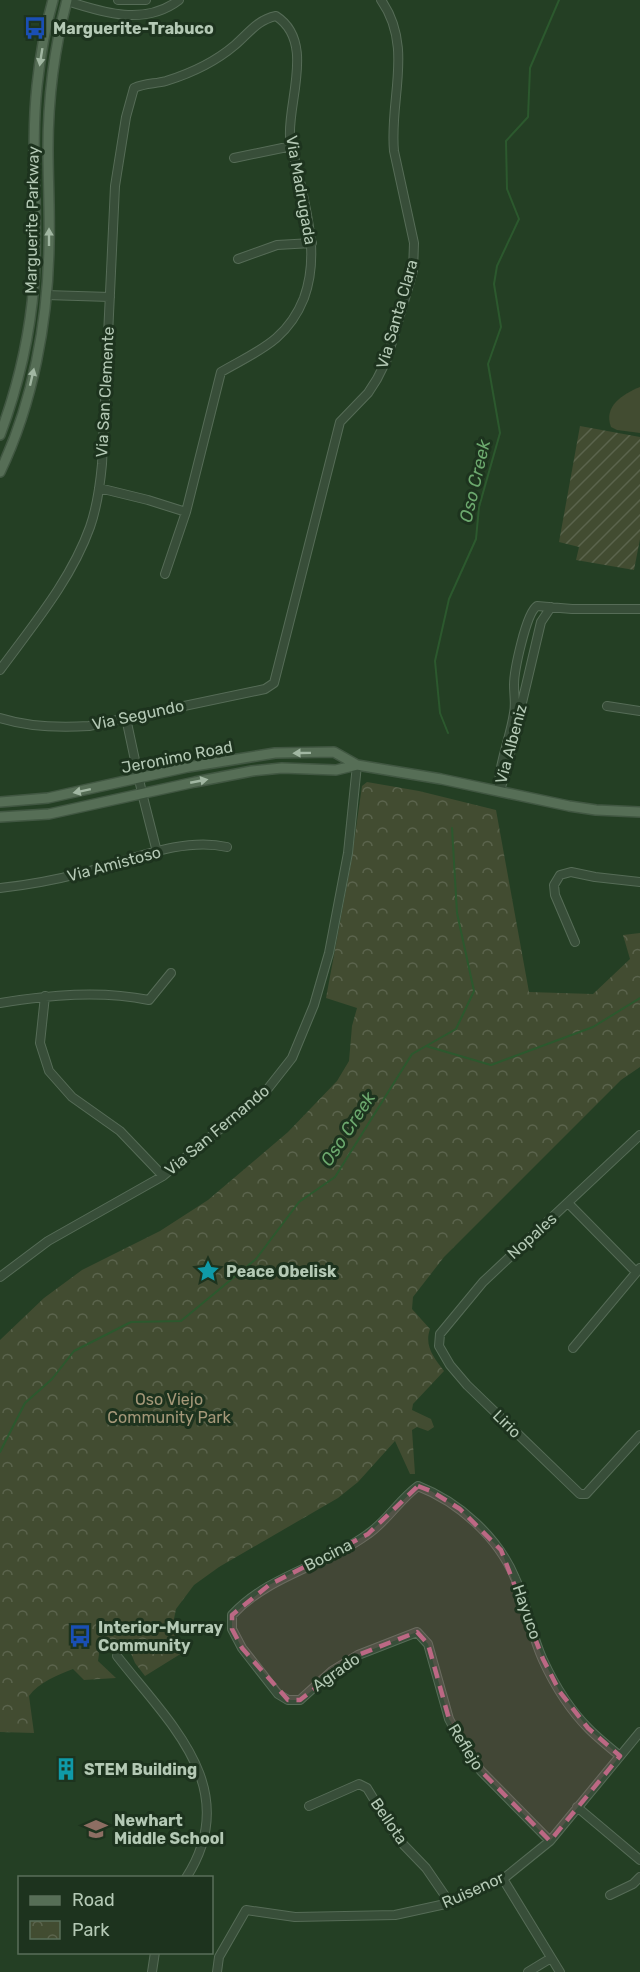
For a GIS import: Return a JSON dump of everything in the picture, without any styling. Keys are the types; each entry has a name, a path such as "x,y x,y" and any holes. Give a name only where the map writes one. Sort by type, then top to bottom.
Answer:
{"main road":[{"name":"Marguerite Parkway","path":"1,430 18,375 28,331 33,294 37,86 53,0"},
{"name":"Marguerite Parkway","path":"0,472 16,433 31,382 41,332 49,246 51,80 66,0"},
{"path":"33,294 46,295"},
{"name":"Jeronimo Road","path":"0,802 48,798 188,767 275,753 334,752 357,765 568,806 640,812"},
{"name":"Jeronimo Road","path":"0,816 49,814 252,771 282,768 336,770 357,765"}],"street":[{"path":"66,0 106,13 140,16 162,10 179,0"},
{"path":"118,0 147,0"},
{"name":"Via Santa Clara","path":"274,683 340,422 368,393 387,359 412,271 414,243 392,137 400,54 394,27 381,0"},
{"name":"Via San Clemente","path":"0,670 57,592 90,528 99,488 115,186 126,117 134,88 145,83 162,82 194,72 236,45 264,18 276,16"},
{"name":"Via Madrugada","path":"165,574 186,512 221,372 256,354 285,330 303,299 308,282 312,243 292,146 290,124 298,60 292,34 285,22 276,16"},
{"path":"234,158 292,146"},
{"path":"238,259 277,245 312,243"},
{"path":"46,295 110,297"},
{"path":"1,430 16,433"},
{"path":"99,488 186,512"},
{"name":"Via Albeniz","path":"499,791 498,774 514,713 514,684 521,646 528,617 533,608 537,606 640,609"},
{"name":"Via Albeniz","path":"499,791 505,775 541,622 551,607"},
{"path":"521,646 535,650"},
{"name":"Via Segundo","path":"0,718 37,726 61,728 89,726 265,689 274,683"},
{"path":"607,706 640,711"},
{"path":"126,718 157,852"},
{"name":"Via San Fernando","path":"0,1278 48,1241 163,1176 266,1091 292,1058 314,1005 330,953 348,853 357,765"},
{"name":"Via Amistoso","path":"0,888 81,874 157,852 201,844 227,847"},
{"path":"575,942 555,895 554,885 560,875 571,872 640,882"},
{"path":"0,1003 45,996 103,993 149,1000 171,973"},
{"path":"45,996 40,1043 49,1071 72,1097 120,1131 163,1176"},
{"name":"Nopales","path":"439,1346 440,1334 483,1282 640,1135"},
{"path":"568,1203 638,1270 573,1348"},
{"name":"Lirio","path":"439,1346 450,1365 467,1385 577,1492 583,1494 591,1488 640,1435"},
{"name":"Bocina","path":"232,1615 269,1585 340,1551 368,1534 405,1495 418,1486"},
{"name":"Hayuco","path":"418,1486 431,1491 460,1509 501,1550 515,1577 543,1659 560,1692 588,1728 620,1755"},
{"name":"Agrado","path":"232,1615 232,1629 242,1648 278,1694 288,1700 300,1700 332,1671 358,1655 417,1632"},
{"name":"Reflejo","path":"417,1632 428,1644 449,1719 466,1751 481,1771 550,1841"},
{"path":"117,1656 189,1750 199,1770 206,1801 206,1829 199,1853 187,1876"},
{"name":"Ruisenor","path":"217,1972 219,1957 246,1910 295,1917 395,1915 450,1903 503,1879 550,1841 640,1732"},
{"name":"Bellota","path":"309,1806 359,1784 367,1788 398,1839 426,1868 450,1903"},
{"path":"577,1806 640,1860"},
{"path":"610,1895 633,1884 640,1877"},
{"path":"503,1879 560,1972"},
{"path":"152,1972 155,1954"},
{"path":"528,1972 551,1958"}],"highlighted area":[{"path":"418,1486 431,1491 460,1509 501,1550 543,1659 560,1692 588,1728 620,1756 550,1841 481,1771 449,1719 428,1644 417,1632 358,1655 300,1700 288,1700 242,1648 232,1629 232,1615 269,1585 368,1534"}],"green space":[{"path":"640,387 640,433 611,427 609,420 612,407 621,397"},
{"path":"580,426 640,437 640,539 634,570 576,560 579,547 559,542"},
{"name":"Oso Viejo Community Park","path":"367,782 419,791 496,810 529,992 593,994 630,959 623,935 640,933 640,1067 621,1080 444,1257 413,1297 412,1309 430,1329 429,1346 444,1371 413,1404 412,1410 431,1419 434,1427 428,1431 417,1427 412,1430 415,1474 410,1474 395,1441 358,1482 338,1498 219,1567 194,1585 176,1609 174,1619 175,1641 182,1653 145,1676 135,1663 127,1644 111,1640 100,1647 98,1661 116,1678 84,1680 73,1669 55,1676 29,1696 34,1733 0,1732 0,1340 44,1298 82,1270 160,1231 208,1200 288,1132 337,1081 349,1061 352,1026 357,1008 326,998 351,863 362,786"}],"waterway":[{"name":"Oso Creek","path":"448,733 440,713 435,661 449,599 476,539 479,507 500,433 488,364 501,327 494,284 497,266 519,219 507,189 506,141 528,117 530,68 559,0"},
{"name":"Oso Creek","path":"0,1452 25,1403 52,1379 74,1351 131,1322 181,1321 256,1259 299,1202 335,1177 412,1054 456,1029 474,991 457,913 452,828"},
{"path":"426,1046 491,1065 593,1027 640,998"}],"place":[{"name":"Marguerite-Trabuco","path":"35,28"},
{"name":"Peace Obelisk","path":"208,1271"},
{"name":"Interior-Murray Community","path":"80,1636"},
{"name":"STEM Building","path":"66,1769"},
{"name":"Newhart Middle School","path":"96,1829"}]}
